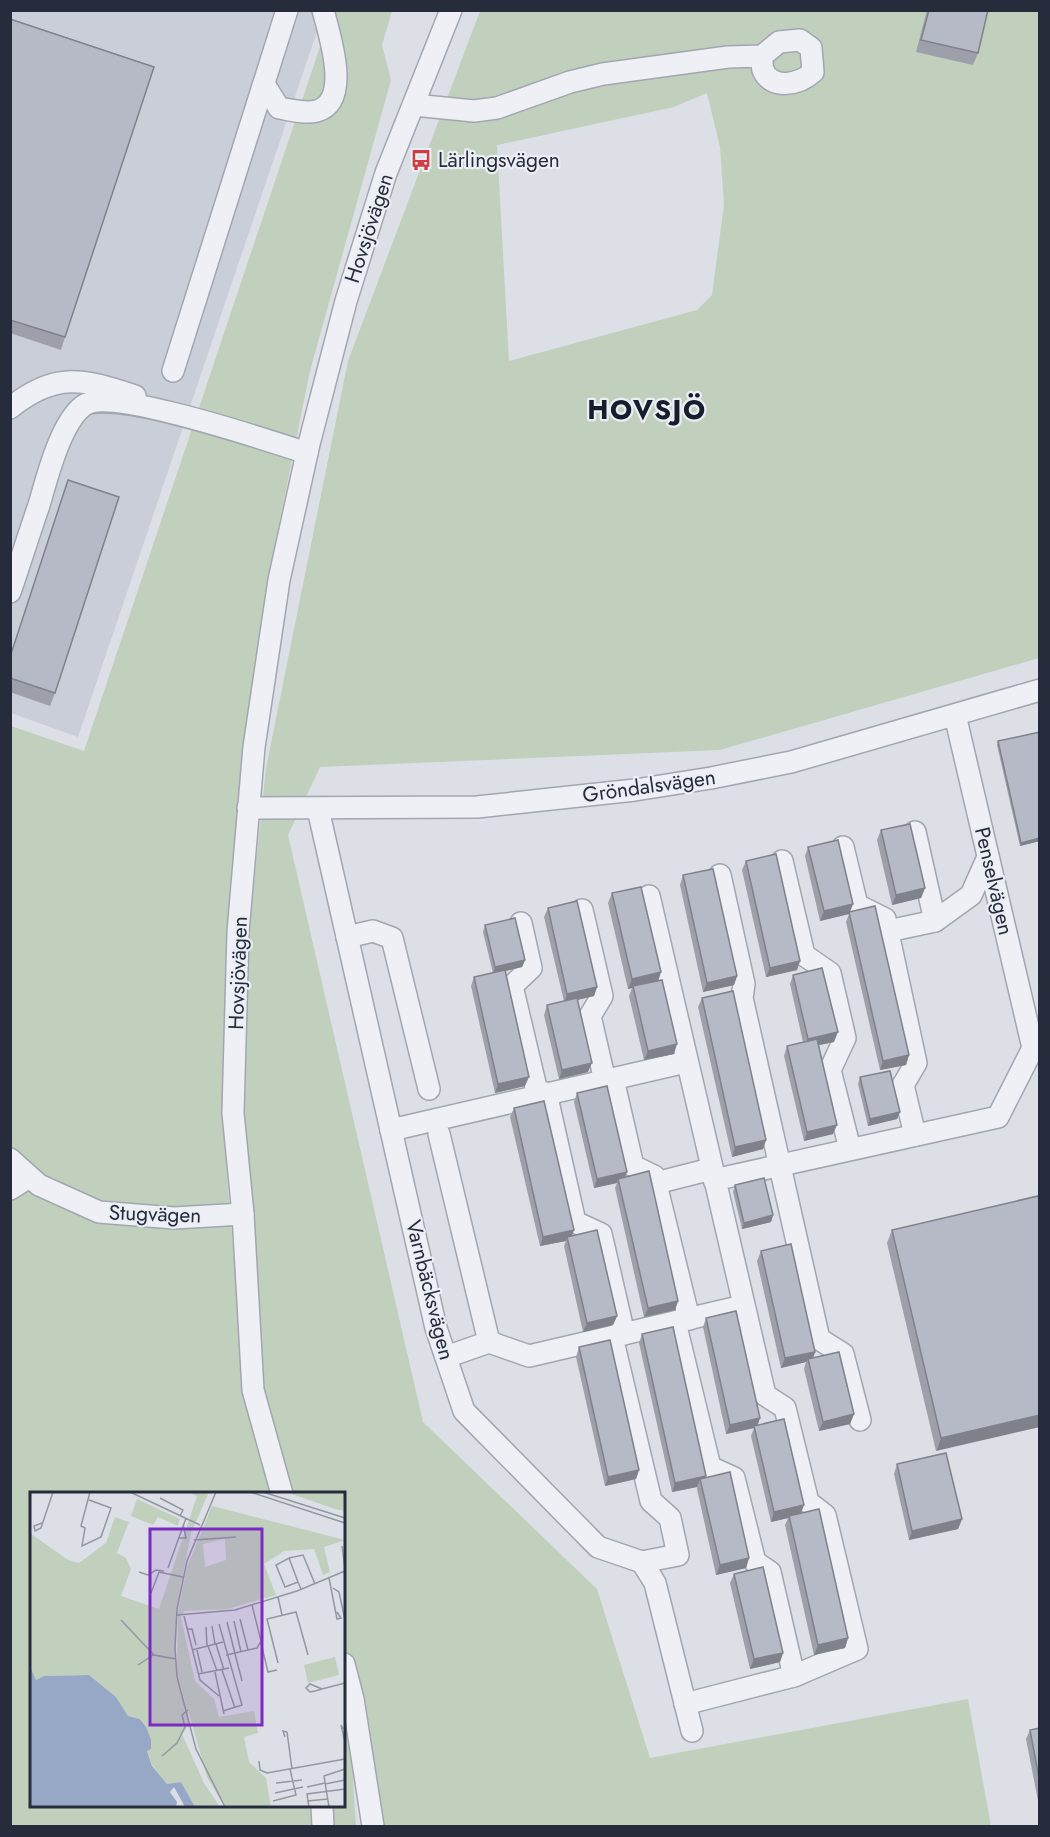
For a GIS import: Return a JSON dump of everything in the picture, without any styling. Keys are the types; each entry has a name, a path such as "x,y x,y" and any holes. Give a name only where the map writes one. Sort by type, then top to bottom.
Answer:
{"street":[{"path":"173,371 287,10"},
{"path":"264,84 279,108 298,112 318,111 327,104 336,90 335,58 323,10"},
{"name":"Hovsjövägen","path":"281,1492 253,1390 243,1214 233,1113 238,932 254,747 279,580 307,453 346,301 386,173 451,10"},
{"path":"414,105 474,111 497,108 570,82 603,74 728,57 762,56"},
{"path":"10,408 38,389 75,381 89,382 120,391 171,412 307,453"},
{"path":"10,592 58,446 83,405 96,402 117,402 171,412"},
{"name":"Gröndalsvägen","path":"248,808 477,807 645,788 791,762 1040,690"},
{"name":"Penselvägen","path":"956,715 1040,1076"},
{"name":"Varnbäcksvägen","path":"318,808 436,1328 464,1411 598,1547 642,1562"},
{"path":"915,832 935,921"},
{"path":"843,847 856,905 885,919 916,1063 903,1086 915,1135"},
{"path":"888,931 935,921 971,895 988,857"},
{"path":"782,861 804,955 830,973 845,1038 830,1070 850,1149"},
{"path":"720,875 744,984 742,998 819,1339 843,1354 860,1420"},
{"path":"649,896 765,1395 785,1408 808,1502 825,1515 857,1649 794,1677 686,1704"},
{"path":"582,910 602,996 590,1016 633,1166 654,1176 656,1183 710,1467 734,1478 755,1562 770,1572 794,1677"},
{"path":"520,923 531,968 512,987 575,1221 601,1234 618,1335 651,1502 670,1518 678,1555 642,1562 656,1583 692,1731"},
{"path":"347,937 373,931 392,938 429,1089"},
{"path":"656,1183 780,1165 998,1117 1033,1048"},
{"path":"391,1130 686,1062"},
{"path":"439,1134 489,1342"},
{"name":"Stugvägen","path":"10,1159 39,1185 99,1212 174,1218 243,1214"},
{"path":"10,1189 29,1177"},
{"path":"446,1357 489,1342 529,1356 743,1306"},
{"path":"345,1673 348,1701 374,1827"},
{"path":"322,1807 323,1827"}],"shaded area":[{"path":"11,11 324,11 78,737 11,713"}],"green space":[{"path":"332,11 392,11 382,45 391,80 310,371 269,574 242,765 226,950 226,1165 244,1373 273,1492 30,1492 30,1807 345,1807 345,1688 348,1700 356,1826 11,1826 11,726 84,751"},
{"path":"480,11 1039,11 1039,658 720,750 320,767 288,835 423,1422 597,1589 650,1758 968,1699 991,1826 379,1826 345,1660 345,1492 288,1492 257,1378 245,1111 249,930 266,768 348,361","holes":["707,93 720,147 724,205 712,295 697,310 509,361 497,145 674,107"]}],"building":[{"path":"929,10 988,10 978,53 921,40"},
{"path":"10,19 154,67 65,337 10,320"},
{"path":"68,480 119,497 55,693 10,678 10,657"},
{"path":"1040,732 1040,838 1021,843 998,741"},
{"path":"910,824 925,888 896,895 881,830"},
{"path":"838,840 853,904 824,911 808,847"},
{"path":"776,854 800,961 770,968 746,861"},
{"path":"713,869 737,976 707,983 683,875"},
{"path":"641,887 661,972 632,979 612,893"},
{"path":"577,901 597,987 567,994 548,908"},
{"path":"875,906 909,1055 883,1061 849,912"},
{"path":"515,918 525,960 495,967 485,925"},
{"path":"822,968 838,1032 808,1039 793,975"},
{"path":"505,970 529,1077 498,1084 474,977"},
{"path":"662,980 677,1044 648,1051 633,986"},
{"path":"733,991 766,1140 735,1147 702,998"},
{"path":"577,998 592,1063 562,1070 547,1005"},
{"path":"817,1039 837,1125 807,1132 787,1046"},
{"path":"890,1071 900,1112 870,1119 860,1077"},
{"path":"607,1086 627,1172 597,1179 577,1093"},
{"path":"544,1101 574,1230 543,1237 514,1108"},
{"path":"649,1171 678,1301 648,1308 618,1179"},
{"path":"764,1178 773,1215 744,1223 735,1185"},
{"path":"1038,1196 1040,1202 1040,1415 941,1438 892,1230"},
{"path":"597,1230 617,1316 587,1323 567,1237"},
{"path":"791,1244 815,1352 785,1358 761,1251"},
{"path":"736,1311 760,1418 730,1425 706,1318"},
{"path":"673,1327 706,1476 675,1483 642,1334"},
{"path":"610,1340 639,1470 608,1477 579,1347"},
{"path":"839,1352 854,1414 823,1422 808,1359"},
{"path":"784,1419 804,1505 774,1512 754,1426"},
{"path":"946,1453 962,1519 912,1531 897,1464"},
{"path":"730,1472 749,1558 720,1565 700,1479"},
{"path":"819,1509 848,1638 818,1645 789,1516"},
{"path":"763,1567 783,1653 754,1659 734,1574"},
{"path":"1040,1728 1040,1783 1030,1730"}],"place":[{"name":"Lärlingsvägen","path":"421,160"}],"district":[{"name":"HOVSJÖ","path":"647,410"}]}
